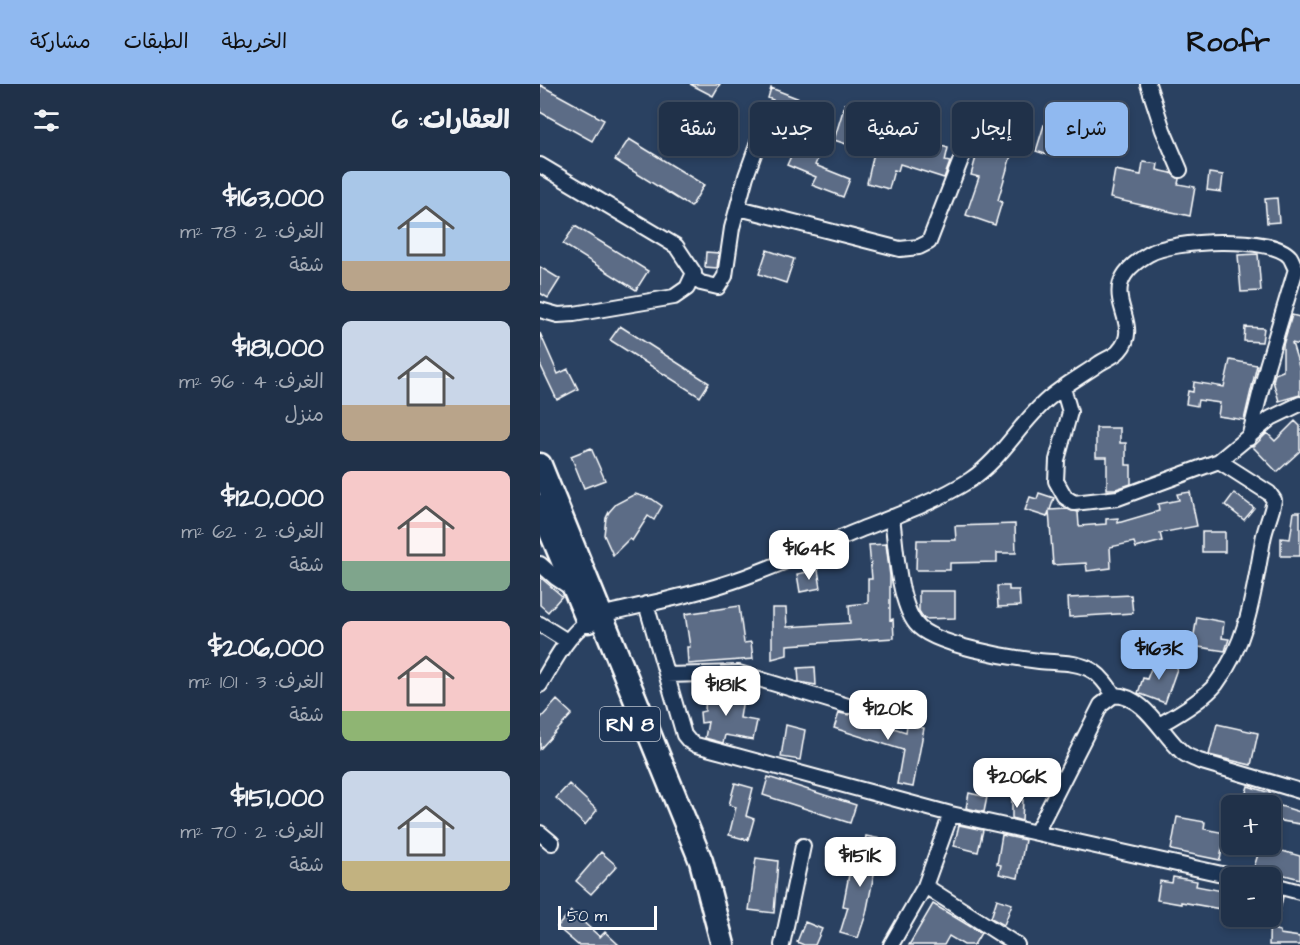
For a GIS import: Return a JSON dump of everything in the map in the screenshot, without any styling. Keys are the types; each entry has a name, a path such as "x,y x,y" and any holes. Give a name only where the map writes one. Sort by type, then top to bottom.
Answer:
{"highway":[{"name":"RN 8","path":"540,465 689,871 709,945"},
{"name":"RN 8","path":"540,506 574,590 594,617 701,861 723,945"}],"street":[{"path":"1148,84 1163,130 1180,170"},
{"path":"540,165 676,246 694,273 694,278 701,283 718,287 728,266 732,228 753,156"},
{"path":"739,208 883,246 900,249 919,247 929,242 962,156"},
{"path":"540,685 567,641 594,617 744,577 932,501 970,480 993,462 1039,407 1063,388 1119,351 1128,331 1118,292 1122,278 1134,265 1151,253 1187,243 1256,244 1289,256 1296,269 1267,366 1249,438"},
{"path":"540,310 558,315 574,314 674,297 687,288 694,273"},
{"path":"1063,388 1070,412 1057,460 1056,481 1065,497 1074,503 1118,498 1219,461 1271,418 1300,404"},
{"path":"1160,725 1215,686 1236,652 1249,618 1263,537 1274,500 1269,493 1219,461"},
{"path":"892,517 902,590 917,625 938,638 1005,656 1080,665 1092,670 1102,678 1114,695"},
{"path":"540,564 574,590"},
{"path":"646,604 684,735 696,745 951,814 1037,831 1221,874"},
{"path":"540,624 567,641"},
{"path":"666,675 739,673 848,706"},
{"path":"1037,831 1101,705 1114,695 1124,695 1140,705 1183,753 1199,761 1300,790"},
{"path":"891,945 925,886 951,814"},
{"path":"540,833 552,843"},
{"path":"782,945 803,846"},
{"path":"925,886 1017,945"},
{"path":"1281,888 1300,892"}],"building":[{"path":"690,84 720,84 713,96"},
{"path":"540,85 604,120 592,141 540,112"},
{"path":"771,88 802,100 801,102 772,102 773,100 768,98"},
{"path":"845,104 846,144 834,140"},
{"path":"1044,125 1045,154 1036,151"},
{"path":"629,139 704,185 691,207 615,160"},
{"path":"940,145 948,148 945,161 950,162 944,178 900,164 898,171 894,170 889,189 867,183 873,156 940,156"},
{"path":"791,156 819,156 815,165 850,179 843,197 812,185 816,177 787,165"},
{"path":"976,156 1011,156 998,200 1002,202 995,225 966,215 979,177 971,175"},
{"path":"1143,162 1158,164 1157,170 1171,173 1179,179 1178,184 1195,187 1190,216 1110,198 1115,170 1141,175"},
{"path":"1209,173 1223,175 1221,192 1207,190"},
{"path":"1277,198 1279,222 1267,223 1265,199"},
{"path":"575,226 648,271 636,290 563,244"},
{"path":"767,250 794,259 786,283 759,274"},
{"path":"706,252 719,253 717,268 705,267"},
{"path":"1258,254 1261,291 1241,292 1238,255"},
{"path":"540,267 560,279 548,298 540,293"},
{"path":"1292,315 1300,317 1300,345 1292,343 1300,369 1300,395 1279,401 1273,381 1275,374 1283,371 1283,345"},
{"path":"620,326 709,383 700,397 610,340"},
{"path":"1245,327 1264,328 1262,342 1244,341"},
{"path":"540,333 558,374 568,369 578,389 557,400 540,364"},
{"path":"1230,360 1257,365 1244,420 1218,416 1220,403 1198,400 1197,406 1186,404 1188,391 1193,392 1194,382 1224,387"},
{"path":"1295,421 1300,426 1300,451 1277,472 1253,447 1267,433 1275,441"},
{"path":"1096,428 1120,428 1120,443 1126,443 1126,465 1131,465 1131,484 1116,489 1107,489 1107,457 1096,457"},
{"path":"591,448 605,480 584,488 571,456"},
{"path":"1190,492 1197,526 1160,533 1162,541 1136,548 1134,542 1110,547 1111,568 1087,571 1086,563 1053,565 1049,511 1047,517 1025,510 1030,497 1037,499 1039,493 1054,498 1050,510 1067,509 1078,512 1079,526 1106,524 1106,519 1118,518 1118,523 1159,511 1158,504 1179,500 1177,494"},
{"path":"1234,493 1254,508 1244,520 1225,505"},
{"path":"635,494 652,499 662,506 654,520 648,516 632,541 629,539 613,555 604,535 606,518 616,504"},
{"path":"1294,512 1300,512 1300,556 1281,556 1281,538 1290,539"},
{"path":"1015,524 1016,553 997,553 997,562 950,563 950,570 916,570 917,540 956,540 955,526"},
{"path":"1202,532 1225,532 1225,552 1202,552"},
{"path":"886,544 890,576 890,620 893,619 894,638 787,645 787,655 772,659 772,608 786,608 787,627 850,623 849,605 868,603 868,579 872,579 869,545"},
{"path":"818,570 821,588 800,592 797,574"},
{"path":"540,577 562,596 548,612 540,605"},
{"path":"997,586 1009,586 1009,590 1019,590 1020,606 998,607"},
{"path":"919,591 955,591 955,618 924,619 919,611"},
{"path":"1131,595 1133,613 1069,617 1068,598"},
{"path":"739,606 744,643 751,642 753,659 688,664 687,647 690,647 685,614"},
{"path":"1197,617 1224,622 1222,638 1229,639 1225,651 1192,646"},
{"path":"1155,658 1178,666 1165,703 1138,693 1143,678 1147,679"},
{"path":"815,667 816,685 799,682 798,668"},
{"path":"727,689 744,692 740,718 757,721 753,740 725,735 723,743 705,738 708,722 701,723 700,712 705,711 706,693 726,694"},
{"path":"557,700 572,714 540,749 540,719"},
{"path":"858,711 856,716 906,732 907,725 924,728 913,787 897,784 903,750 834,728 839,713 849,715"},
{"path":"1217,724 1258,733 1251,765 1209,755"},
{"path":"786,725 805,730 800,760 781,757"},
{"path":"768,777 856,805 850,823 763,795"},
{"path":"735,783 753,788 746,816 754,819 748,840 729,835 736,807 729,805"},
{"path":"569,784 597,810 585,825 556,798"},
{"path":"1248,786 1273,794 1273,795 1245,795"},
{"path":"969,793 987,797 984,812 966,808"},
{"path":"1012,799 1023,800 1022,821 1012,818"},
{"path":"1281,806 1300,812 1300,824 1281,821"},
{"path":"1177,817 1205,822 1204,829 1221,832 1220,860 1171,850"},
{"path":"959,825 983,830 978,852 954,846"},
{"path":"1002,835 1025,840 1018,878 999,874 1001,865 997,864"},
{"path":"866,836 881,839 866,914 858,938 840,933 848,907 843,906 851,864 860,866"},
{"path":"1281,851 1300,856 1300,879 1281,874 1281,867 1254,867 1258,855 1281,855"},
{"path":"601,852 617,866 591,894 576,881"},
{"path":"756,858 778,861 774,913 749,910"},
{"path":"1173,877 1197,881 1196,886 1221,891 1221,909 1157,900 1160,881 1172,883"},
{"path":"997,899 1012,904 1004,925 991,918"},
{"path":"933,904 981,933 974,945 964,945 949,936 944,945 909,945"},
{"path":"571,911 600,937 605,932 619,945 578,945 557,927"},
{"path":"805,922 822,929 815,945 804,945 797,942"},
{"path":"1269,927 1276,927 1275,930 1280,931 1280,934 1300,937 1300,945 1269,945"}]}
